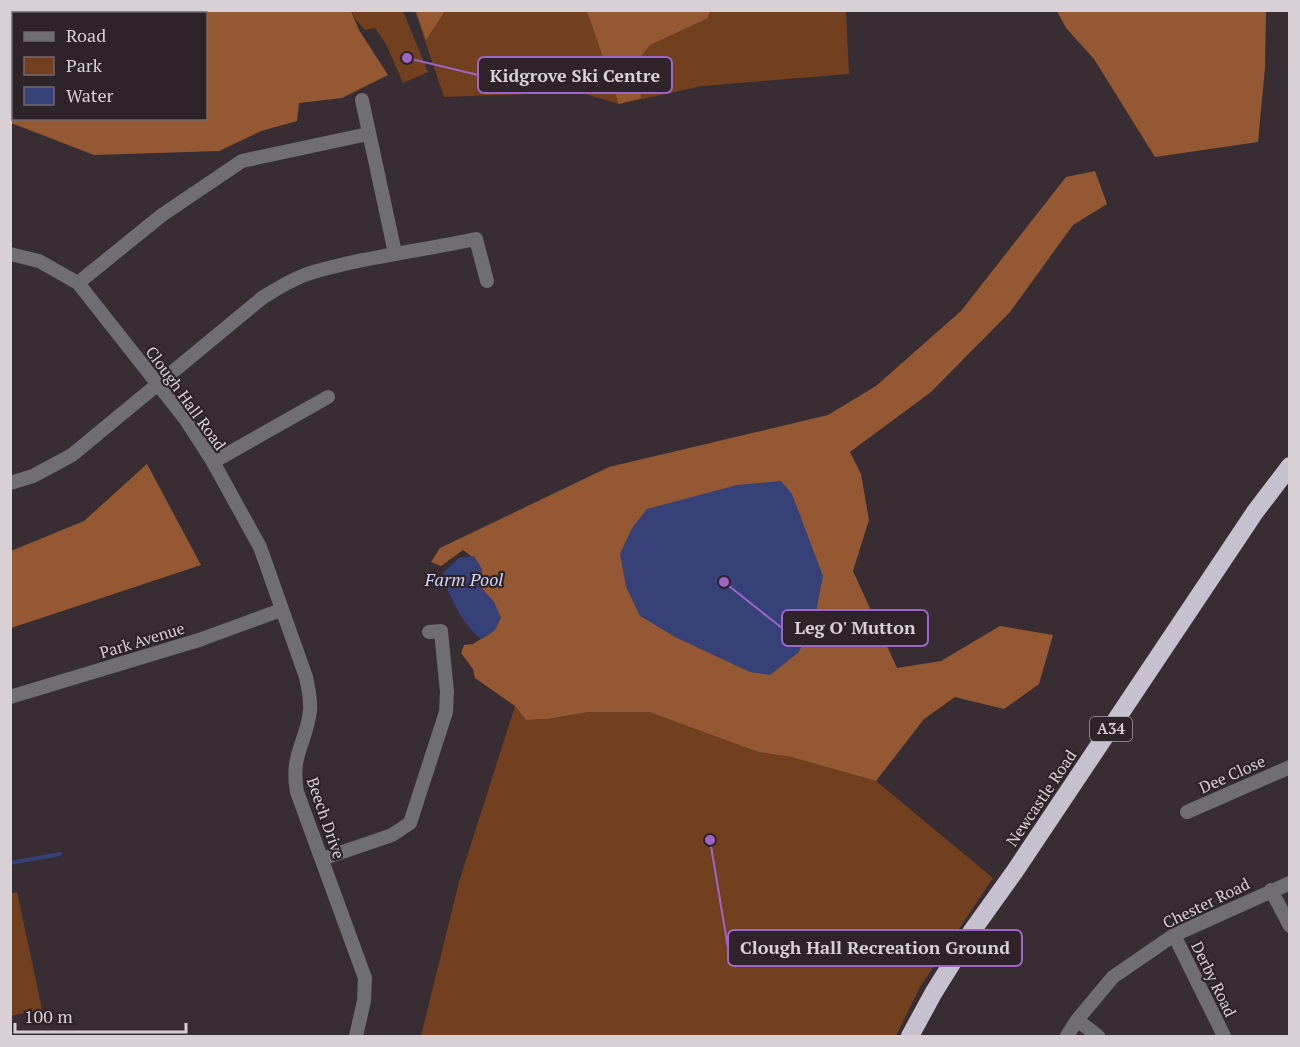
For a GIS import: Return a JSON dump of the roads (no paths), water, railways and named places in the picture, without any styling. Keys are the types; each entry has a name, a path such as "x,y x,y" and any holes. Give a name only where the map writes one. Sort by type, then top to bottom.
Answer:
{"highway":[{"name":"Newcastle Road","path":"910,1036 972,931 1022,862 1255,512 1290,466"}],"street":[{"path":"362,100 395,253"},
{"path":"78,283 162,215 242,161 368,134"},
{"path":"10,483 33,476 72,455 262,298 306,275 395,253 476,239 487,281"},
{"name":"Clough Hall Road","path":"10,254 39,261 78,283 159,383 213,462 260,547 281,610"},
{"path":"213,462 328,397"},
{"name":"Park Avenue","path":"10,697 199,640 281,610"},
{"name":"Beech Drive","path":"281,610 306,677 310,697 310,711 296,759 294,776 297,792 365,978 364,1001 356,1036"},
{"path":"322,859 392,835 410,823 446,712 447,692 441,631 429,632"},
{"name":"Dee Close","path":"1187,812 1290,767"},
{"name":"Chester Road","path":"1067,1036 1077,1020 1113,977 1174,935 1290,883"},
{"path":"1271,890 1290,926"},
{"name":"Derby Road","path":"1174,935 1224,1036"},
{"path":"1077,1020 1098,1036"}],"water":[{"path":"781,481 792,494 823,576 815,616 799,652 770,675 750,672 677,638 640,616 626,587 620,554 632,528 647,509 737,485"},
{"name":"Farm Pool","path":"474,556 482,569 482,589 494,602 501,618 495,630 482,639 469,627 457,609 443,573 459,558"}],"waterway":[{"path":"10,863 60,854"}],"place":[{"name":"Kidgrove Ski Centre","path":"407,58"},
{"name":"Leg O' Mutton","path":"724,582"},
{"name":"Clough Hall Recreation Ground","path":"710,840"}]}
